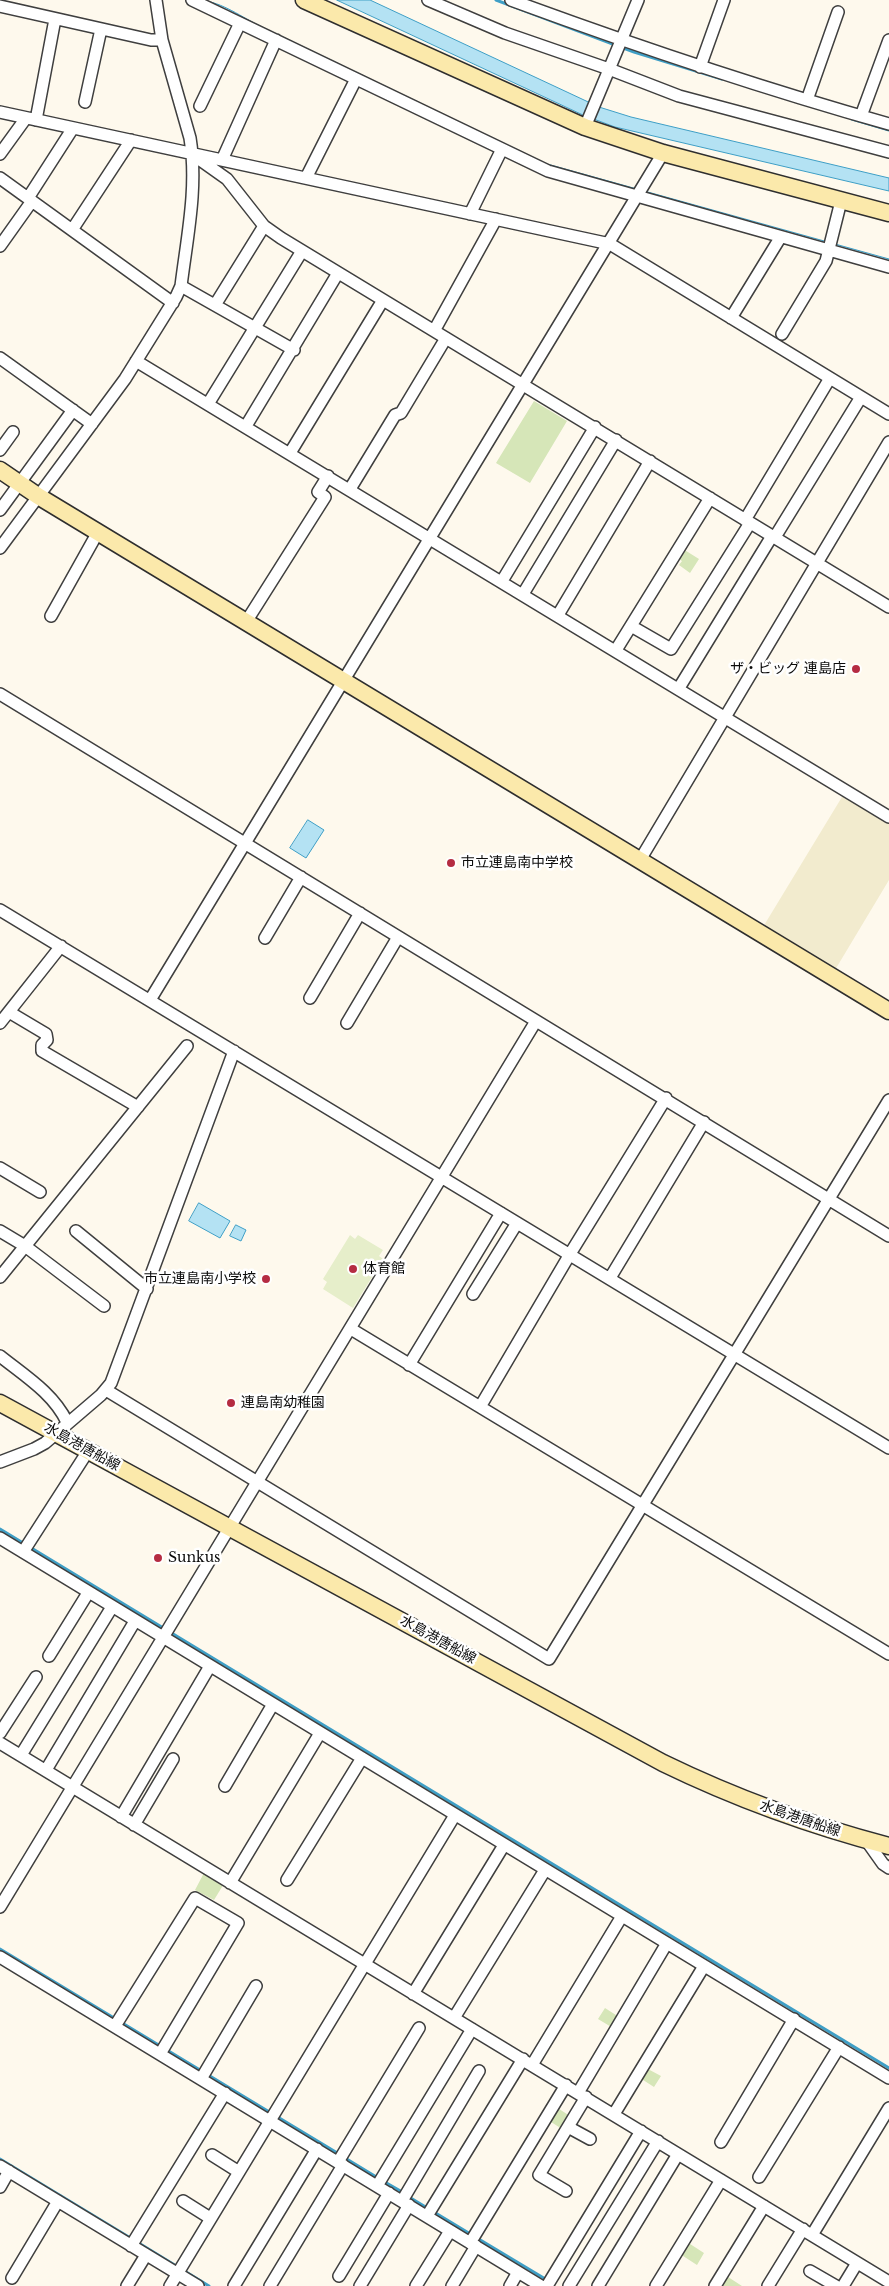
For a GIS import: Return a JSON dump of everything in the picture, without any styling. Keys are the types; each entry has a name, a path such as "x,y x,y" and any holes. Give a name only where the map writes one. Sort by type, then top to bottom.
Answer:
{"street":[{"path":"0,548 136,361 173,303 181,286 194,179 193,154 162,40 156,0"},
{"path":"192,0 555,173 638,193 780,238 828,247 889,267"},
{"path":"304,0 586,125 663,153 889,214"},
{"path":"428,0 505,33 609,68 679,96 889,152"},
{"path":"511,0 537,4 620,44 889,124"},
{"path":"586,125 638,0"},
{"path":"700,67 724,0"},
{"path":"4,5 55,19 162,40"},
{"path":"806,100 838,12"},
{"path":"0,154 31,119 55,19"},
{"path":"200,106 240,23"},
{"path":"85,102 101,29"},
{"path":"222,160 276,40"},
{"path":"861,116 889,40"},
{"path":"306,178 356,79"},
{"path":"0,112 610,244 889,414"},
{"path":"0,246 73,128"},
{"path":"72,230 131,140"},
{"path":"470,214 502,148"},
{"path":"150,1000 345,682 663,153"},
{"path":"193,154 226,179 264,226 889,607"},
{"path":"0,178 173,303"},
{"path":"782,334 826,261 841,201"},
{"path":"434,330 496,220"},
{"path":"215,305 264,226"},
{"path":"731,318 780,238"},
{"path":"208,404 302,250"},
{"path":"246,426 294,350 338,272"},
{"path":"181,286 294,350"},
{"path":"290,453 383,300"},
{"path":"350,489 395,415 401,413 446,338"},
{"path":"0,358 92,424"},
{"path":"136,361 679,688 889,817"},
{"path":"631,626 672,649 830,378"},
{"path":"679,688 860,397"},
{"path":"0,510 73,410"},
{"path":"502,581 595,427"},
{"path":"0,450 13,432"},
{"path":"523,594 616,440"},
{"path":"640,860 720,729 724,717 889,442"},
{"path":"558,615 650,461"},
{"path":"0,470 38,496 889,1011"},
{"path":"246,622 325,497 318,492 328,476"},
{"path":"616,650 710,498"},
{"path":"51,616 98,532"},
{"path":"0,694 536,1021 666,1098 889,1236"},
{"path":"264,938 301,877"},
{"path":"0,910 889,1448"},
{"path":"310,998 360,913"},
{"path":"347,1023 398,937"},
{"path":"0,1023 61,946"},
{"path":"8,1012 46,1034 47,1040 42,1045 42,1051 138,1107"},
{"path":"0,1907 443,1178 536,1021"},
{"path":"0,1277 187,1046"},
{"path":"0,1462 34,1449 62,1428 106,1390 111,1383 234,1051"},
{"path":"480,1407 570,1254 666,1098"},
{"path":"106,1390 549,1659 889,1100"},
{"path":"610,1278 704,1122"},
{"path":"0,1168 40,1192"},
{"path":"409,1365 501,1213"},
{"path":"473,1294 517,1223"},
{"path":"0,1231 25,1246 104,1306"},
{"path":"76,1231 147,1288"},
{"path":"350,1329 889,1654"},
{"path":"0,1356 60,1406 62,1428"},
{"name":"水島港唐船線","path":"0,1403 62,1428 88,1451 663,1763 758,1804 889,1846"},
{"path":"26,1548 88,1451"},
{"path":"0,1538 26,1548 88,1593 135,1621 166,1634 210,1666 889,2078"},
{"path":"49,1656 88,1593"},
{"path":"21,1755 112,1607"},
{"path":"46,1770 135,1621"},
{"path":"121,1817 210,1666"},
{"path":"0,1733 36,1677"},
{"path":"225,1786 273,1704"},
{"path":"230,1883 320,1733"},
{"path":"0,1743 889,2282"},
{"path":"287,1880 362,1758"},
{"path":"134,1825 173,1759"},
{"path":"170,2286 366,1966 455,1815"},
{"path":"866,1840 883,1864 889,1868"},
{"path":"413,1994 504,1845"},
{"path":"454,2018 545,1870"},
{"path":"117,2022 195,1898 238,1923 162,2050"},
{"path":"430,2212 622,1916"},
{"path":"566,2191 538,2175 568,2127 582,2095 667,1943"},
{"path":"0,1956 117,2022 203,2075 225,2093 272,2117 317,2149 341,2160 379,2182 389,2193 430,2212 450,2231 473,2241 518,2272 547,2285 641,2131"},
{"path":"614,2114 704,1966"},
{"path":"203,2075 256,1986"},
{"path":"721,2142 794,2019"},
{"path":"270,2286 341,2160 419,2028"},
{"path":"379,2182 472,2029"},
{"path":"759,2177 839,2047"},
{"path":"360,2286 405,2199 479,2071"},
{"path":"452,2286 473,2241 566,2085"},
{"path":"134,2243 225,2093"},
{"path":"768,2286 808,2232 889,2108"},
{"path":"568,2127 590,2140"},
{"path":"570,2286 658,2141"},
{"path":"234,2286 317,2149"},
{"path":"212,2154 239,2172"},
{"path":"598,2286 678,2154"},
{"path":"0,2186 5,2169 134,2243 146,2255 179,2270 198,2286"},
{"path":"656,2286 721,2180"},
{"path":"339,2276 389,2193"},
{"path":"12,2278 58,2201"},
{"path":"183,2201 210,2218"},
{"path":"715,2286 764,2206"},
{"path":"416,2286 450,2231"},
{"path":"127,2286 146,2255"},
{"path":"844,2286 857,2263"},
{"path":"810,2271 836,2286"},
{"path":"510,2286 518,2272"}],"shaded area":[{"path":"845,792 889,819 889,880 835,970 763,927"}],"green space":[{"path":"534,401 567,421 530,483 496,463"},
{"path":"683,549 699,559 690,573 679,565 682,561 677,558"},
{"name":"体育館","path":"350,1235 355,1239 358,1235 383,1250 379,1256 383,1259 353,1308 323,1289 327,1282 323,1279"},
{"path":"205,1871 225,1882 214,1900 195,1890"},
{"path":"605,2008 619,2017 613,2028 598,2019"},
{"path":"646,2068 661,2076 654,2087 640,2078"},
{"path":"556,2107 570,2116 562,2129 548,2120"},
{"path":"687,2242 704,2253 697,2265 680,2254"},
{"path":"725,2275 742,2286 718,2286"}],"water":[{"path":"196,0 213,2 228,9 547,164 889,259 889,264 571,176"},
{"path":"337,0 370,0 599,107 631,117 889,178 889,191 615,127 583,115"},
{"path":"308,820 324,830 306,858 290,848"},
{"path":"199,1203 230,1221 220,1238 189,1221"},
{"path":"236,1225 246,1230 241,1241 230,1236"}],"waterway":[{"path":"496,0 634,52 722,79"},
{"path":"852,119 889,130"},
{"path":"0,1529 889,2068"},
{"path":"0,1949 271,2113"},
{"path":"276,2116 339,2154"},
{"path":"345,2158 378,2178"},
{"path":"0,2159 132,2239"},
{"path":"383,2181 404,2193"},
{"path":"409,2197 472,2235"},
{"path":"477,2238 547,2280"},
{"path":"137,2242 209,2286"}],"place":[{"name":"ザ・ビッグ 連島店","path":"856,669"},
{"name":"市立連島南中学校","path":"451,863"},
{"name":"体育館","path":"353,1269"},
{"name":"市立連島南小学校","path":"266,1279"},
{"name":"連島南幼稚園","path":"231,1403"},
{"name":"Sunkus","path":"158,1558"}]}
